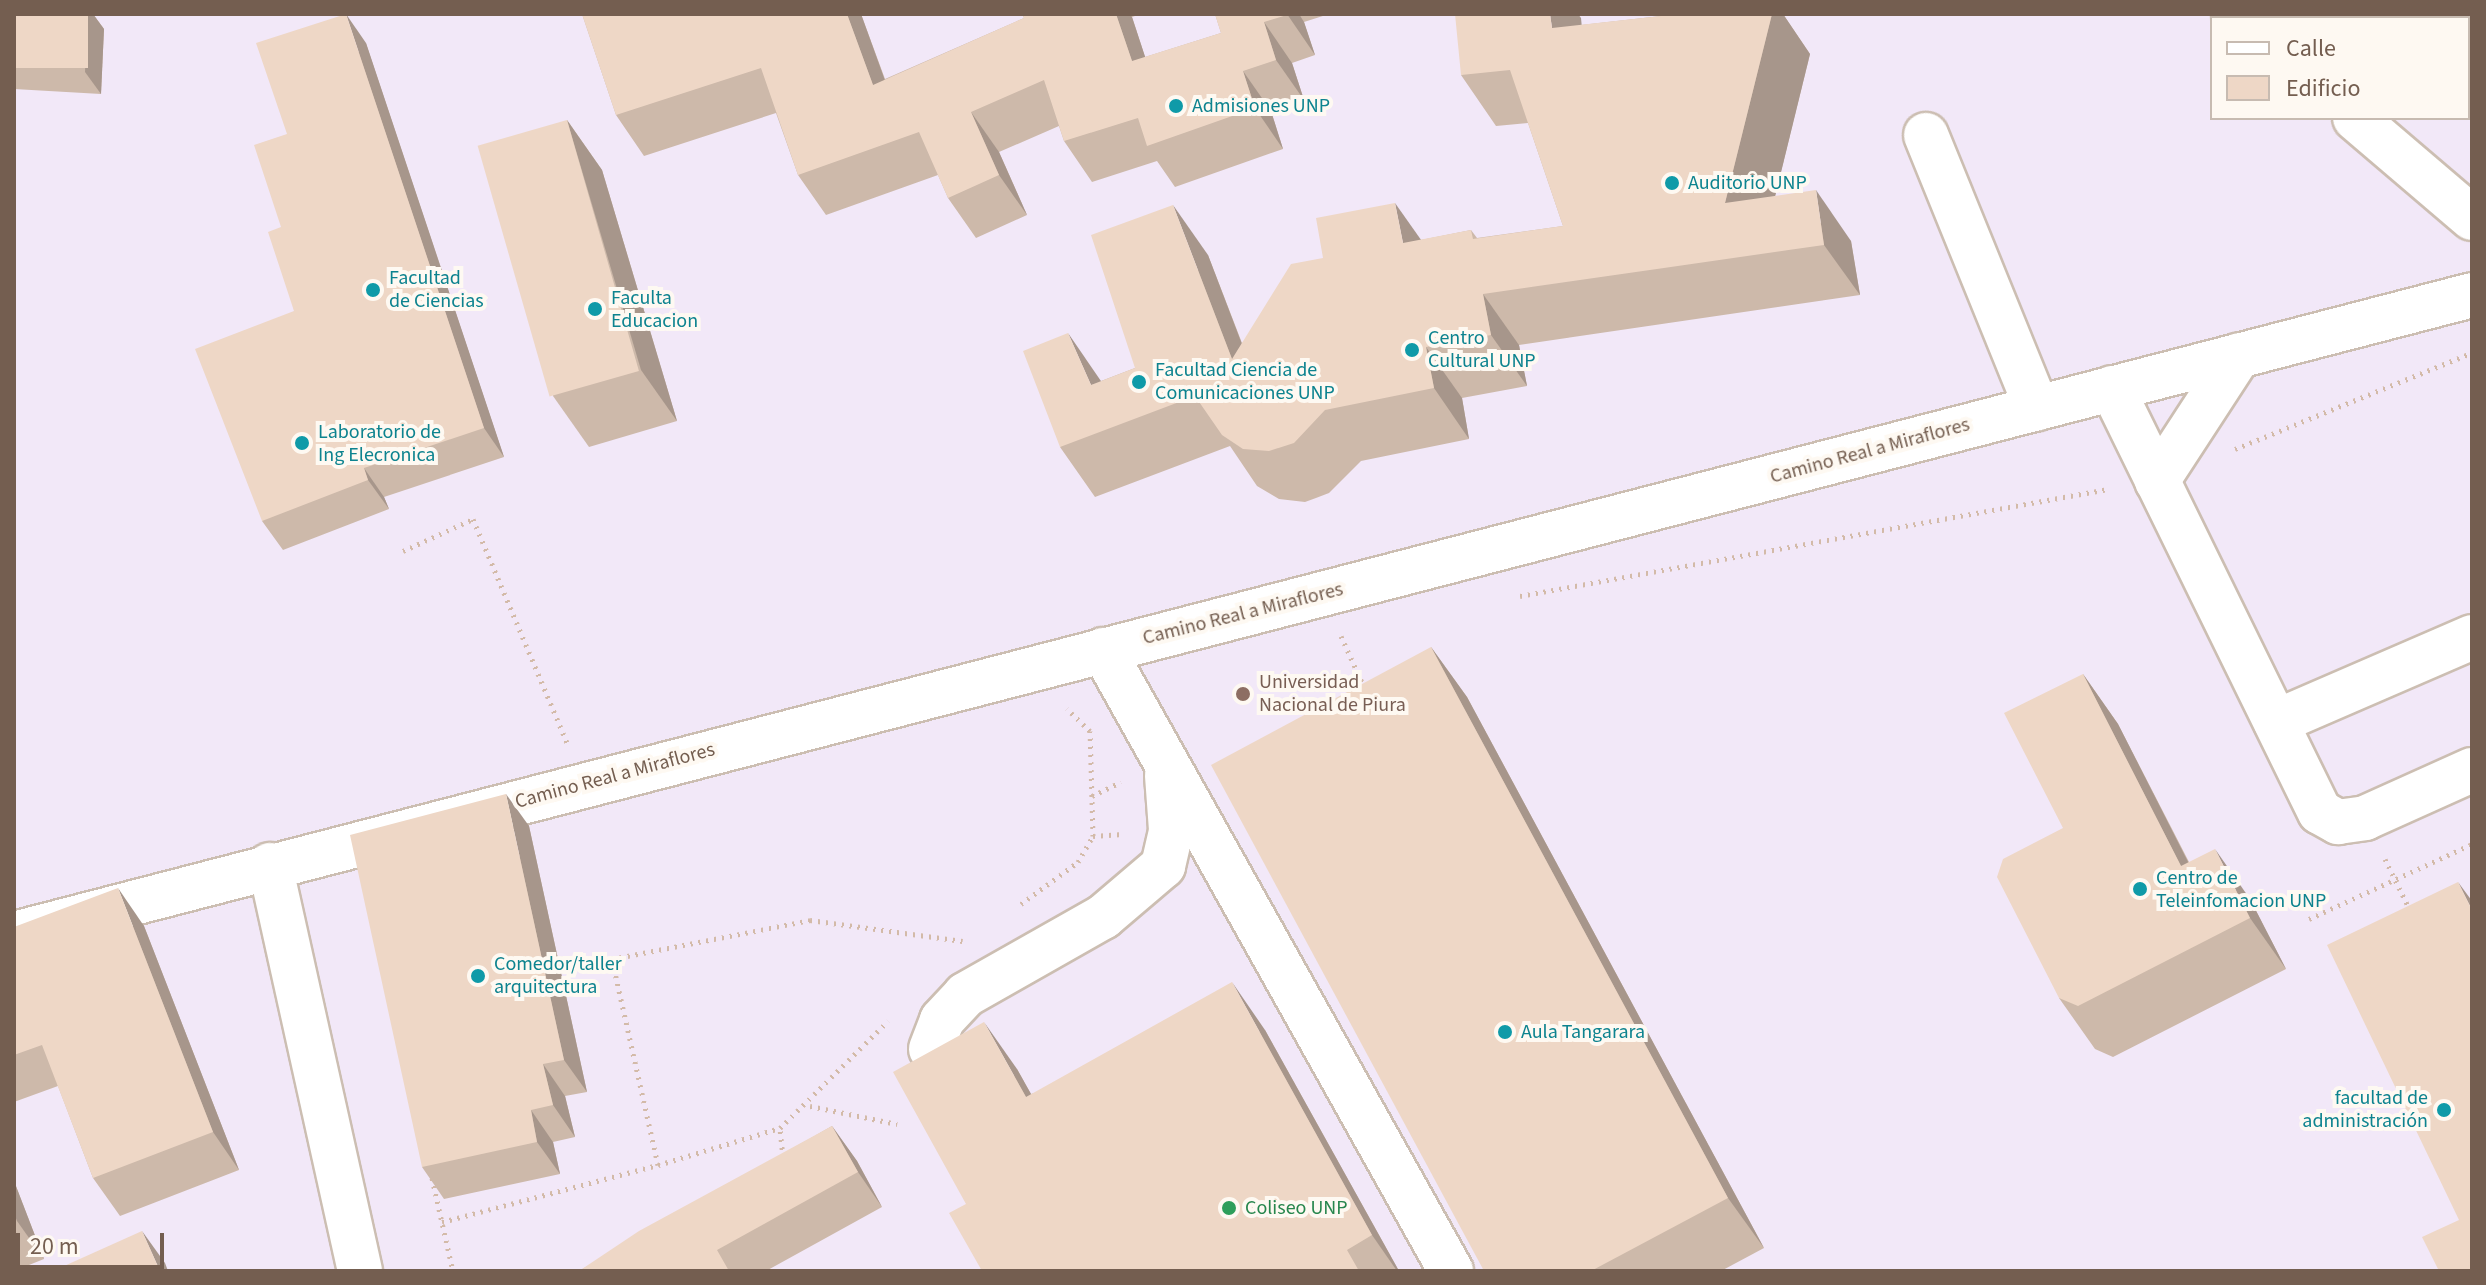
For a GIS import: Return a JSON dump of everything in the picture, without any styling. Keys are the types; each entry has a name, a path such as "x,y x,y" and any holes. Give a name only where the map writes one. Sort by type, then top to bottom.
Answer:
{"lane":[{"path":"2357,120 2472,218"},
{"path":"1926,135 2037,408"},
{"name":"Camino Real a Miraflores","path":"14,934 2472,295"},
{"path":"2157,481 2239,355"},
{"path":"2112,388 2320,812 2338,822 2365,818 2472,770"},
{"path":"2276,722 2472,637"},
{"path":"1103,650 1451,1271"},
{"path":"931,1049 942,1020 965,995 1103,917 1163,866 1171,830 1166,760"},
{"path":"270,865 360,1271"}],"path":[{"path":"2229,452 2472,353"},
{"path":"1507,598 2157,481"},
{"path":"403,551 473,519 585,784"},
{"path":"1353,626 1337,628 1372,705"},
{"path":"1013,909 1078,862 1093,836 1090,731 1062,704"},
{"path":"2365,818 2419,927"},
{"path":"2309,919 2472,844"},
{"path":"658,1165 612,959 810,920 964,941"},
{"path":"953,952 976,933"},
{"path":"442,1222 658,1165 780,1128 809,1105 891,1018"},
{"path":"809,1105 897,1124"},
{"path":"780,1128 784,1172"},
{"path":"429,1161 453,1271"}],"shaded area":[{"name":"Universidad Nacional de Piura","path":"14,14 2472,14 2472,1271 14,1271"}],"building":[{"path":"14,14 88,14 88,68 14,68"},
{"path":"346,14 484,428 364,468 368,480 262,521 195,349 294,311 268,232 281,227 254,145 287,134 256,43"},
{"path":"582,14 847,14 873,85 1024,18 1022,14 1116,14 1132,61 1221,33 1215,14 1287,15 1264,22 1276,60 1243,71 1255,108 1147,146 1138,118 1064,141 1044,80 971,112 999,175 948,198 919,132 798,175 761,68 616,115"},
{"path":"1455,14 1550,14 1552,28 1679,14 1772,14 1725,203 1816,190 1824,245 1483,294 1491,335 1426,347 1434,388 1325,410 1294,443 1269,451 1243,449 1222,435 1195,396 1060,447 1023,351 1068,333 1091,385 1135,368 1091,235 1173,205 1232,359 1291,264 1323,258 1316,218 1395,203 1403,243 1471,230 1473,239 1563,226 1510,70 1461,75"},
{"path":"567,120 639,371 550,397 478,146"},
{"name":"Aula Tangarara","path":"1431,647 1728,1198 1591,1271 1484,1271 1211,765"},
{"name":"Centro de Teleinfomacion UNP","path":"2083,674 2181,866 2215,849 2250,918 2078,1006 2059,998 1997,877 2003,859 2063,828 2004,713"},
{"name":"Comedor/taller arquitectura","path":"506,794 564,1060 543,1064 553,1105 531,1110 537,1142 422,1167 350,835"},
{"path":"2458,882 2472,910 2472,1271 2439,1271 2422,1237 2459,1220 2327,945"},
{"path":"118,888 213,1132 93,1178 42,1045 14,1055 14,927"},
{"path":"1232,982 1372,1235 1347,1250 1359,1271 982,1271 949,1213 966,1204 893,1072 984,1022 1026,1097"},
{"path":"832,1126 858,1172 717,1250 729,1271 579,1271 639,1231"},
{"path":"142,1231 160,1271 53,1271"}],"place":[{"name":"Admisiones UNP","path":"1176,106"},
{"name":"Auditorio UNP","path":"1672,183"},
{"name":"Facultad de Ciencias","path":"373,290"},
{"name":"Faculta Educacion","path":"595,309"},
{"name":"Centro Cultural UNP","path":"1412,350"},
{"name":"Facultad Ciencia de Comunicaciones UNP","path":"1139,382"},
{"name":"Laboratorio de Ing Elecronica","path":"302,443"},
{"name":"Universidad Nacional de Piura","path":"1243,694"},
{"name":"Centro de Teleinfomacion UNP","path":"2140,889"},
{"name":"Comedor/taller arquitectura","path":"478,976"},
{"name":"Aula Tangarara","path":"1505,1032"},
{"name":"facultad de administración","path":"2444,1110"},
{"name":"Coliseo UNP","path":"1229,1208"}]}
